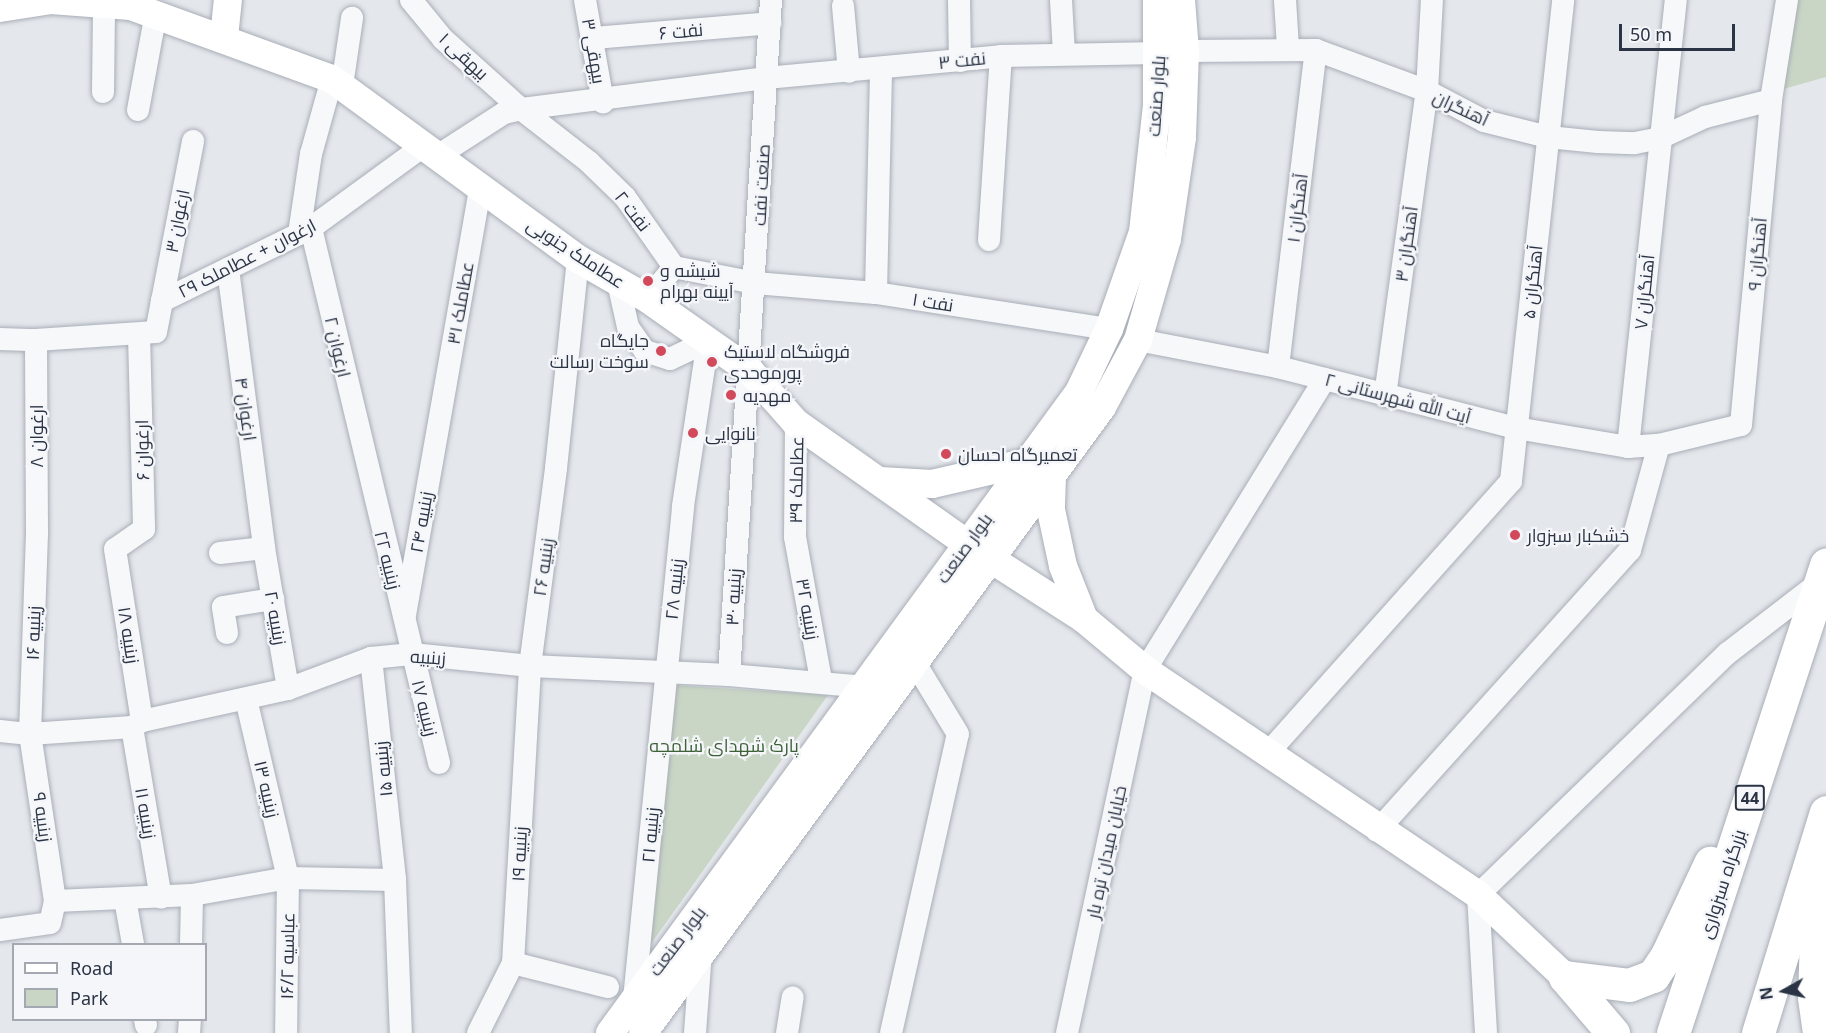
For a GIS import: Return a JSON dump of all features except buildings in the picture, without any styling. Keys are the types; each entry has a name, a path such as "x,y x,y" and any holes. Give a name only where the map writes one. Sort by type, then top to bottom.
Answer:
{"highway":[{"name":"بزرگراه سبزواری","path":"1673,1033 1823,573"},
{"path":"1565,977 1629,985 1653,976 1667,955 1769,739"},
{"path":"1758,1033 1826,812"},
{"path":"1565,977 1613,1033"}],"main road":[{"name":"عطاملک جنوبی","path":"0,8 51,0 151,7 337,83 432,150 578,259 648,299 750,371 796,423 966,543 1083,618 1146,670 1377,831 1478,895 1565,977"},
{"path":"224,37 228,0"},
{"name":"بلوار صنعت","path":"610,1033 634,999 836,747 915,663 990,559 1040,469 1138,340 1167,239 1182,137 1172,52 1156,0"},
{"name":"بلوار صنعت","path":"1091,400 1109,330 1143,232 1181,0"},
{"path":"880,481 932,484 1040,469 1052,510 1064,566 1083,618"},
{"name":"بلوار صنعت","path":"644,1033 836,747 866,687 966,543 1040,469"},
{"path":"1816,846 1812,998 1817,1033"}],"street":[{"name":"بیهقی ۱","path":"411,0 444,39 513,111"},
{"name":"بیهقی ۳","path":"585,0 603,102"},
{"name":"صنعت نفت","path":"750,371 771,0"},
{"path":"959,0 960,61"},
{"path":"1061,0 1064,53"},
{"path":"1285,0 1288,48"},
{"name":"آهنگران ۳","path":"1385,396 1427,91 1432,0"},
{"name":"آهنگران ۵","path":"1267,753 1511,481 1563,0"},
{"name":"آهنگران ۷","path":"1628,447 1676,0"},
{"name":"آهنگران ۹","path":"1659,445 1741,425 1771,100 1787,0"},
{"path":"103,92 105,4"},
{"path":"843,6 849,72"},
{"path":"138,110 151,7"},
{"path":"305,231 311,154 337,83 352,18"},
{"name":"نفت ۶","path":"593,38 770,23"},
{"name":"آهنگران","path":"1172,52 1288,48 1316,50 1427,91 1484,121 1548,136 1635,143 1660,138 1706,117 1771,100"},
{"name":"آهنگران ۱","path":"1278,367 1316,50"},
{"name":"نفت ۳","path":"513,111 603,102 766,78 1001,56 1172,52"},
{"path":"989,240 1001,56"},
{"path":"876,293 881,69"},
{"name":"ارغوان + عطاملک ۲۹","path":"139,335 156,332 162,301 305,231 432,150 513,111"},
{"name":"نفت ۲","path":"513,111 590,162 625,197 674,267"},
{"name":"ارغوان ۳","path":"162,301 193,141"},
{"name":"عطاملک ۳۱","path":"439,418 480,188"},
{"name":"ارغوان ۲","path":"305,231 365,466"},
{"name":"زینبیه ۲۶","path":"530,666 556,468 578,259"},
{"path":"648,299 674,267 755,283"},
{"name":"ارغوان ۴","path":"228,269 264,548"},
{"path":"618,282 628,327 645,351 670,359 708,341"},
{"name":"نفت ۱","path":"755,283 876,293 1109,330"},
{"path":"0,339 36,340 139,335"},
{"name":"ارغوان ۶","path":"114,549 144,529 139,335"},
{"name":"ارغوان ۸","path":"36,340 37,533"},
{"name":"آیت الله شهرستانی ۲","path":"1138,340 1278,367 1516,428 1628,447 1659,445"},
{"name":"زینبیه ۲۸","path":"665,672 683,506 708,341"},
{"name":"زینبیه ۳۰","path":"729,675 737,519 750,371"},
{"name":"خیابان میدان تره بار","path":"1067,1033 1146,670 1325,379"},
{"name":"زینبیه ۲۴","path":"404,626 439,418"},
{"name":"عطاملک ۳۹","path":"795,537 796,423"},
{"path":"1377,831 1630,550 1659,445"},
{"name":"زینبیه ۲۲","path":"365,466 412,654"},
{"name":"زینبیه ۱۶","path":"30,734 37,533"},
{"name":"زینبیه ۳۲","path":"795,537 820,680"},
{"path":"220,553 264,548"},
{"name":"زینبیه ۲۰","path":"264,548 288,689"},
{"name":"زینبیه ۱۸","path":"114,549 137,724"},
{"path":"1486,1033 1478,895 1728,653 1823,573"},
{"path":"227,633 223,606 273,599"},
{"name":"زینبیه","path":"0,731 30,734 137,724 288,689 371,658 412,654 530,666 820,680 866,687"},
{"name":"زینبیه ۱۷","path":"412,654 439,763"},
{"name":"زینبیه ۱۵","path":"371,658 395,880 401,1033"},
{"path":"891,1033 958,734 915,663"},
{"name":"زینبیه ۱۹","path":"478,1033 513,963 530,666"},
{"name":"زینبیه ۲۱","path":"634,999 665,672"},
{"name":"زینبیه ۱۳","path":"246,699 288,878"},
{"name":"زینبیه ۱۱","path":"137,724 161,898"},
{"name":"زینبیه ۹","path":"30,734 55,901"},
{"path":"0,930 50,923 55,901 192,895 288,878 395,880"},
{"name":"عباسیه ۱۶/۲","path":"286,1033 288,878"},
{"path":"191,943 192,895"},
{"path":"125,899 133,943"},
{"path":"696,1033 701,951"},
{"path":"513,963 608,987"},
{"path":"787,1033 793,997"}],"green space":[{"path":"1779,0 1826,0 1826,77 1769,93"},
{"name":"پارک شهدای شلمچه","path":"671,685 828,695 650,945"}],"place":[{"name":"شیشه و آیینه بهرام","path":"648,281"},
{"name":"جایگاه سوخت رسالت","path":"661,351"},
{"name":"فروشگاه لاستیک پورموحدی","path":"712,362"},
{"name":"مهدیه","path":"731,395"},
{"name":"نانوایی","path":"693,433"},
{"name":"تعمیرگاه احسان","path":"946,454"},
{"name":"خشکبار سبزوار","path":"1515,535"}]}
